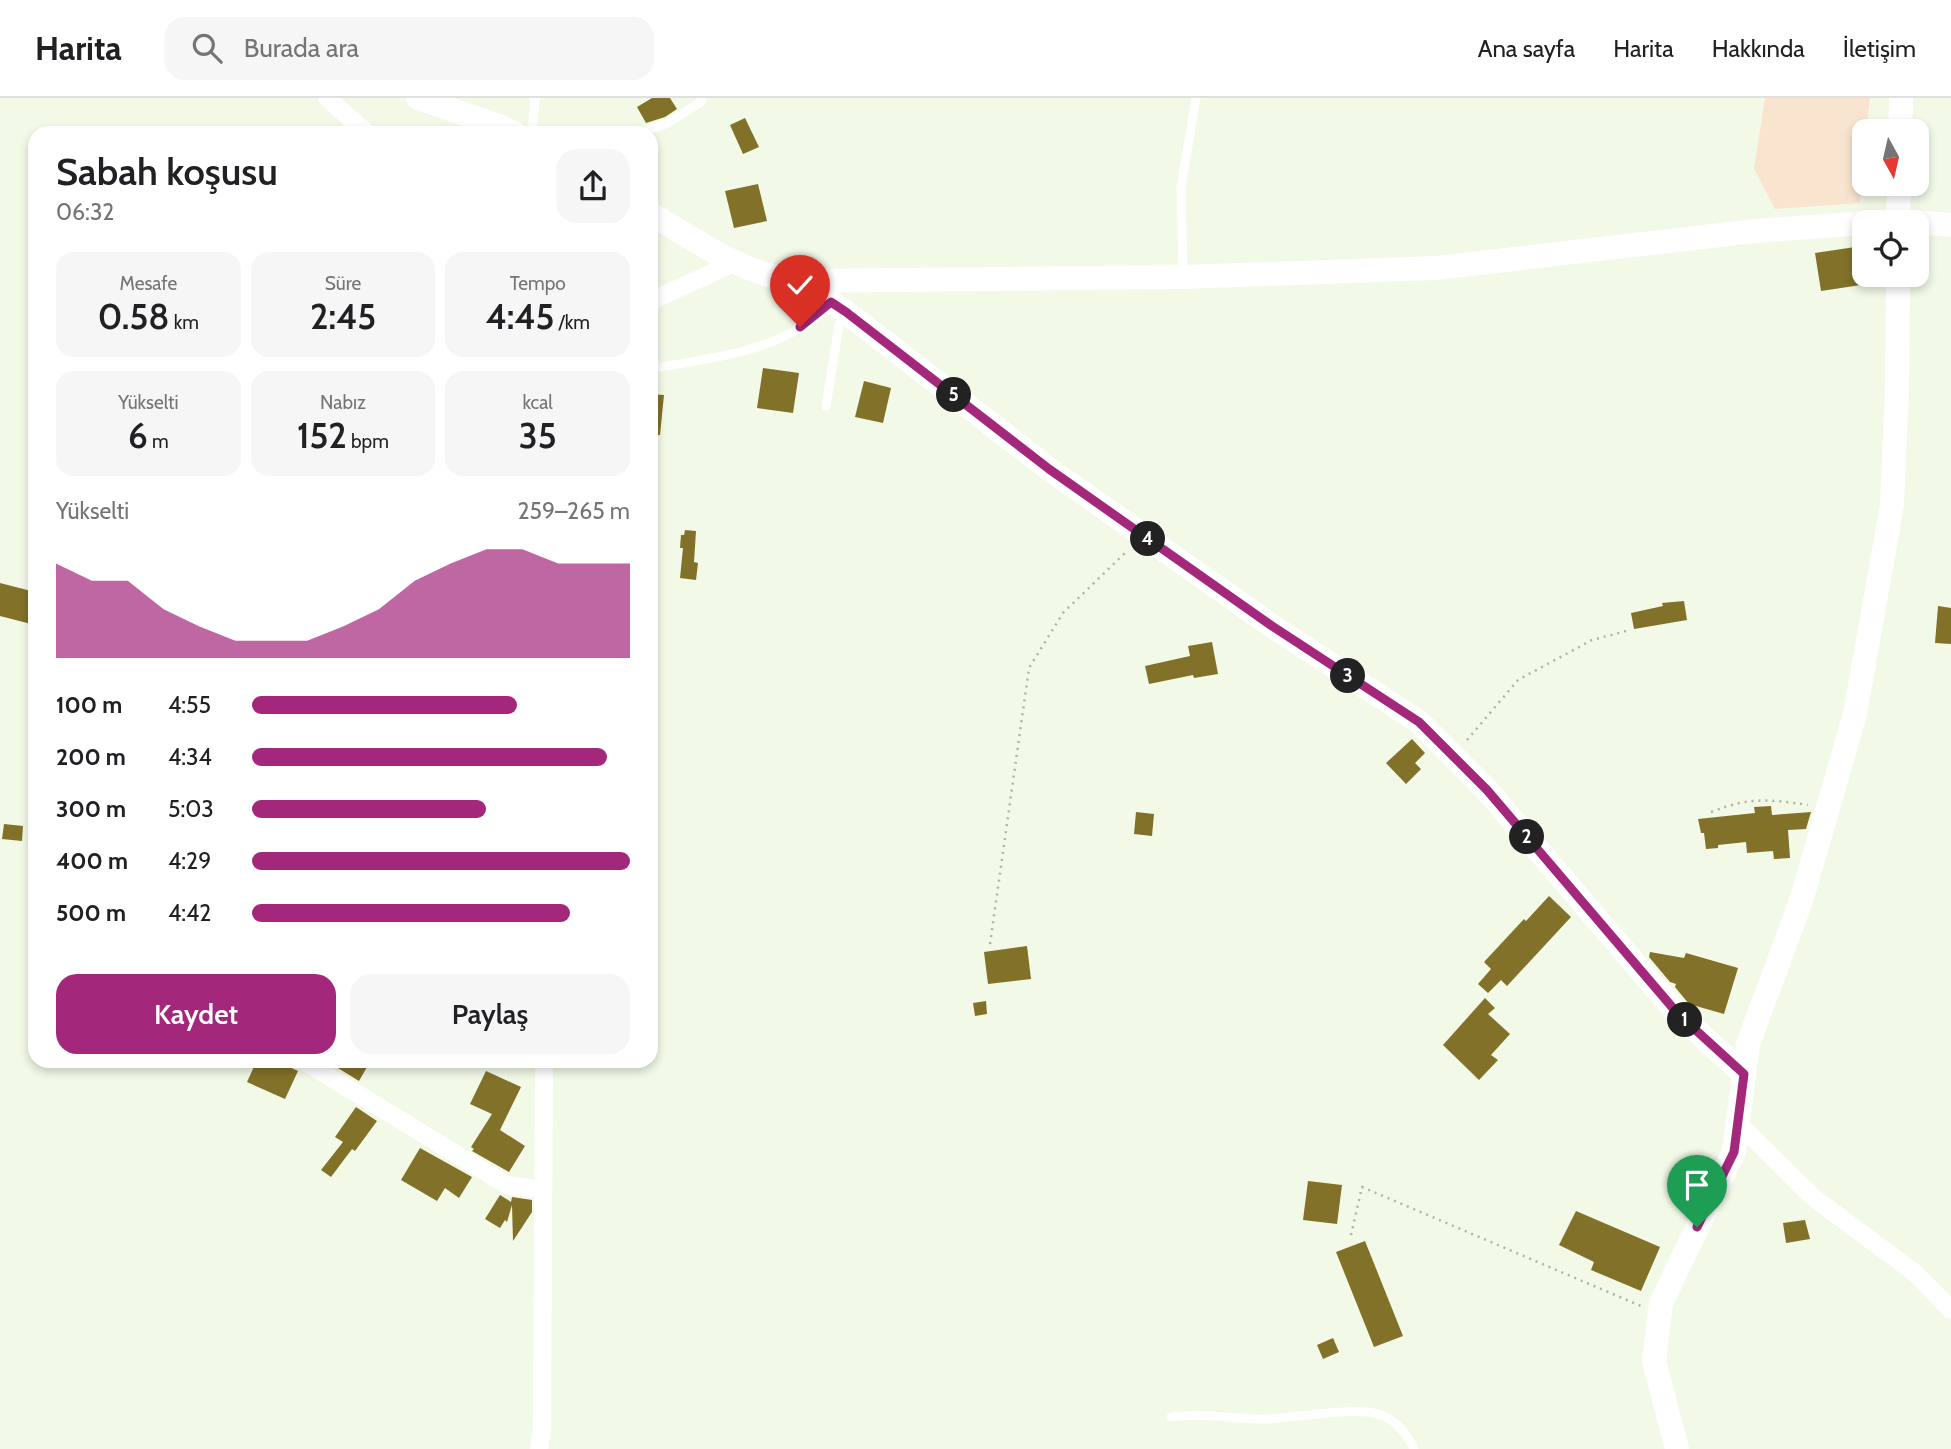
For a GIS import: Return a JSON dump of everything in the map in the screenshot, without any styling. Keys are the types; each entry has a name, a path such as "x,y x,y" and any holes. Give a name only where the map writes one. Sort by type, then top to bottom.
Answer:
{"street":[{"path":"327,98 359,126"},
{"path":"418,98 501,126"},
{"path":"1900,119 1901,98"},
{"path":"658,218 734,263 772,278 798,281 1183,277 1436,268 1755,231 1852,224"},
{"path":"1929,224 1951,225"},
{"path":"658,298 734,263"},
{"path":"798,281 838,307 1049,469 1143,536 1272,626 1419,722 1487,790 1678,1014 1744,1074"},
{"path":"1677,1449 1654,1361 1661,1303 1734,1152 1748,1044 1801,901 1855,714 1892,505 1898,287"},
{"path":"315,1068 507,1185 543,1190"},
{"path":"539,1449 542,1428 544,1068"},
{"path":"1738,1123 1814,1198 1915,1273 1951,1310"}],"lane":[{"path":"533,126 535,98"},
{"path":"1183,277 1181,187 1196,98"},
{"path":"658,126 702,101"},
{"path":"661,367 725,356 770,342 838,307 839,325 826,406"},
{"path":"1171,1417 1194,1414 1259,1419 1375,1413 1400,1427 1413,1449"}],"path":[{"path":"990,944 1029,668 1063,613 1143,536"},
{"path":"1453,757 1518,680 1592,640 1630,630"},
{"path":"1711,812 1738,802 1769,800 1812,805 1824,821"},
{"path":"1351,1235 1362,1187 1645,1307 1661,1303"}],"shaded area":[{"path":"1765,98 1870,98 1867,119 1852,119 1852,196 1860,196 1860,203 1775,209 1754,169"}],"building":[{"path":"652,98 670,98 677,109 665,117 646,123 637,107"},
{"path":"745,118 759,147 743,154 730,125"},
{"path":"758,184 767,221 734,228 725,191"},
{"path":"1852,247 1852,286 1821,291 1815,253"},
{"path":"763,368 799,373 793,413 757,408"},
{"path":"864,381 891,388 883,423 855,417"},
{"path":"658,395 664,395 658,435"},
{"path":"685,530 696,531 696,580 680,578 683,548 680,548 681,535 684,535"},
{"path":"0,583 28,590 28,623 0,616"},
{"path":"1684,601 1687,620 1634,629 1631,613 1663,606 1662,603"},
{"path":"1938,606 1951,608 1951,644 1935,643"},
{"path":"1212,642 1218,674 1194,678 1193,675 1149,684 1145,666 1190,656 1188,646"},
{"path":"1412,739 1425,753 1415,763 1421,769 1406,784 1386,763"},
{"path":"1771,806 1772,815 1811,812 1806,829 1788,830 1790,858 1774,859 1773,851 1747,853 1746,842 1706,849 1704,833 1701,833 1698,819 1755,813 1754,807"},
{"path":"1136,812 1154,814 1152,836 1134,834"},
{"path":"4,824 23,826 22,841 2,839"},
{"path":"1549,896 1571,917 1507,986 1501,980 1488,993 1478,984 1491,969 1484,962"},
{"path":"1027,946 1031,979 988,984 984,952"},
{"path":"1650,952 1684,958 1686,953 1738,968 1724,1014 1689,1004 1675,987 1676,984 1670,982 1649,957"},
{"path":"1485,998 1495,1008 1488,1014 1510,1034 1491,1055 1498,1060 1479,1080 1443,1045"},
{"path":"986,1001 987,1014 975,1016 973,1003"},
{"path":"253,1068 291,1068 298,1071 285,1099 247,1082"},
{"path":"338,1068 366,1068 359,1081"},
{"path":"486,1071 521,1087 500,1130 525,1146 509,1172 472,1151 474,1149 471,1147 492,1114 470,1104"},
{"path":"356,1107 377,1121 331,1177 321,1170 343,1142 335,1137"},
{"path":"420,1148 472,1177 459,1198 445,1188 437,1201 401,1180"},
{"path":"1308,1181 1342,1185 1337,1224 1303,1220"},
{"path":"500,1195 511,1202 512,1197 532,1200 532,1212 513,1241 512,1205 507,1222 505,1220 500,1228 485,1219"},
{"path":"1576,1211 1660,1247 1641,1291 1591,1270 1594,1262 1559,1245"},
{"path":"1805,1220 1810,1239 1786,1243 1783,1223"},
{"path":"1365,1241 1403,1336 1374,1347 1336,1252"},
{"path":"1333,1338 1339,1352 1323,1359 1317,1345"}],"route":[{"path":"800,327 831,302 846,312 1049,469 1272,626 1419,722 1487,790 1678,1014 1744,1074 1734,1152 1697,1227"}]}
